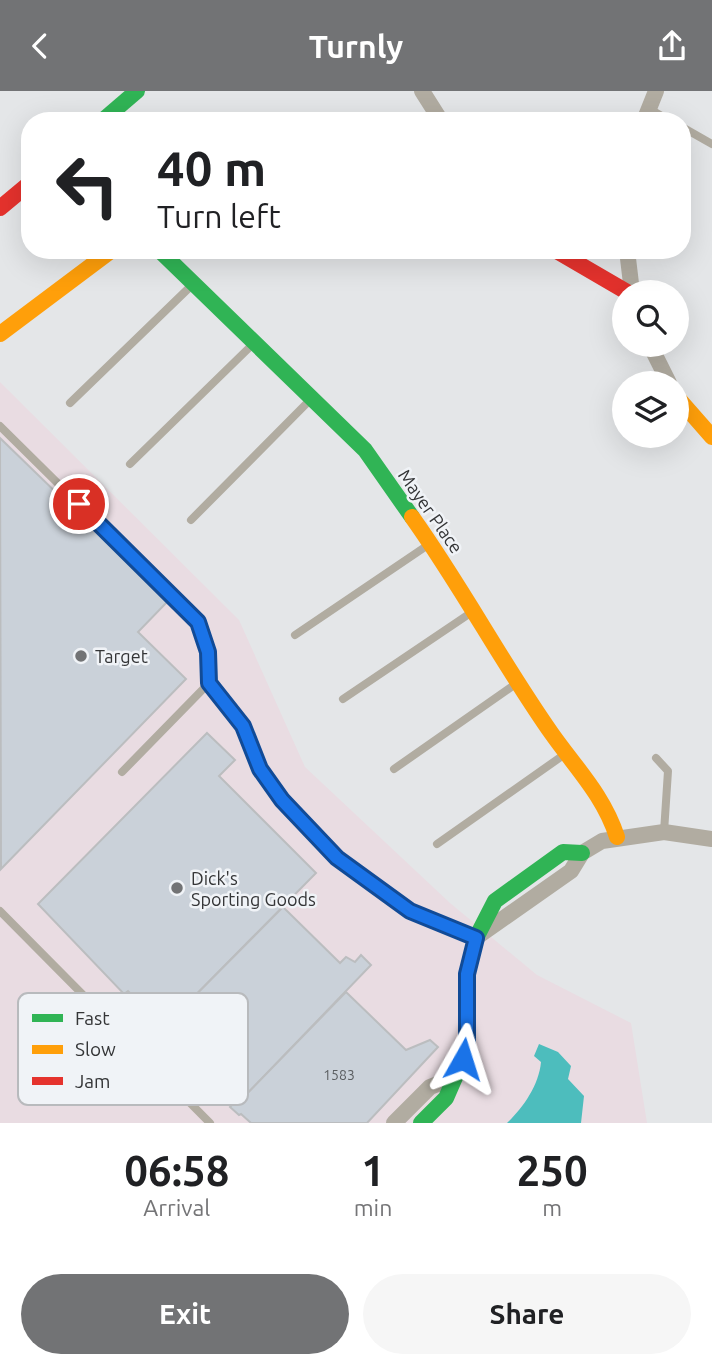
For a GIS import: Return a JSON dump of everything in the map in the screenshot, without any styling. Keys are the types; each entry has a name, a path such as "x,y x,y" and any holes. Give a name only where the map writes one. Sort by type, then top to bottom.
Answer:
{"main road":[{"path":"103,112 119,91"},
{"path":"112,112 137,91"},
{"path":"0,208 21,190"},
{"path":"0,334 100,259"},
{"name":"Mayer Place","path":"169,259 365,450 431,543 567,752 589,780 612,821 617,837"},
{"path":"571,259 612,282"},
{"path":"689,413 712,437"},
{"path":"421,1123 446,1098 467,1042 467,974 476,938 495,901 563,852 582,853"}],"street":[{"path":"422,91 435,112"},
{"path":"647,112 656,91"},
{"path":"627,259 628,280"},
{"path":"582,853 601,841 617,837 664,832 712,839"},
{"path":"394,1123 430,1087 453,1078"}],"lane":[{"path":"691,133 712,144"},
{"path":"70,403 194,283"},
{"path":"130,464 253,344"},
{"path":"191,520 312,399"},
{"path":"0,426 198,622 208,652 209,683 243,726 260,769 282,800 337,858 410,911 476,938"},
{"path":"295,635 431,543"},
{"path":"343,699 475,610"},
{"path":"394,769 520,681"},
{"path":"122,772 209,683"},
{"path":"437,844 567,752"},
{"path":"656,758 668,771 664,832"},
{"path":"0,911 82,993"},
{"path":"193,1105 211,1123"}],"shaded area":[{"path":"0,382 239,620 305,767 450,903 537,975 631,1023 647,1123 0,1123"}],"water":[{"path":"539,1044 558,1052 571,1066 568,1079 584,1096 581,1123 507,1123 534,1087 540,1071 541,1062 534,1056"}],"building":[{"name":"Target","path":"0,438 168,601 138,632 186,679 1,869"},
{"name":"Dick's Sporting Goods","path":"207,733 235,760 219,776 316,873 198,993 123,993 38,904"},
{"path":"283,907 340,963 346,957 355,962 361,955 371,965 248,1093 248,993 198,993"},
{"path":"346,992 406,1050 430,1040 438,1047 367,1123 251,1123 230,1107 248,1105 248,1093"}],"traffic: fast":[{"path":"112,112 137,91"},
{"path":"168,259 365,450 412,517"},
{"path":"421,1123 446,1098 463,1059 467,1042 467,974 476,938 495,901 563,852 582,853"}],"traffic: slow":[{"path":"0,334 100,259"},
{"path":"689,411 712,437"},
{"path":"412,517 534,707 597,795 617,837"}],"traffic: jam":[{"path":"0,208 21,190"},
{"path":"570,259 612,283"}],"place":[{"name":"Target","path":"81,656"},
{"name":"Dick's Sporting Goods","path":"177,888"}],"route":[{"path":"79,504 198,622 208,652 209,683 243,726 260,769 282,800 337,858 410,911 476,938 467,974 467,1042 463,1059"}]}
